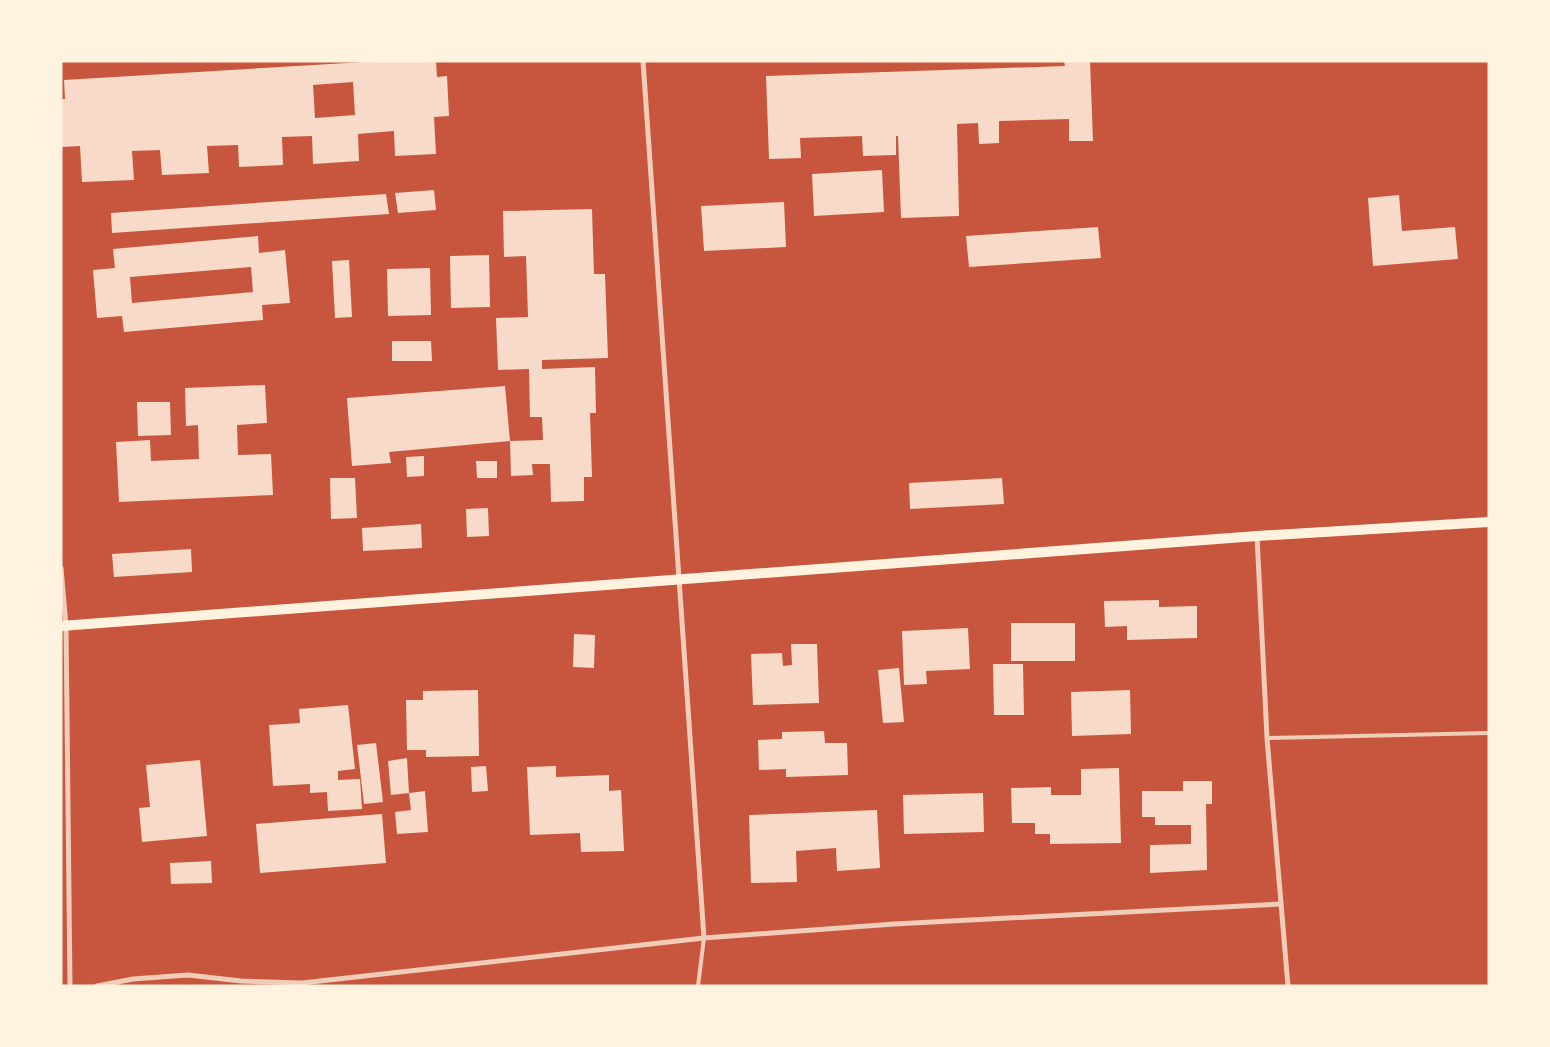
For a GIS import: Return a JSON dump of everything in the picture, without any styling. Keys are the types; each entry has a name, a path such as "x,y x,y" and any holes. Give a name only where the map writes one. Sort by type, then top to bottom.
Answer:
{"main road":[{"path":"64,626 1257,536 1489,522"}],"street":[{"path":"643,61 704,938"},
{"path":"1257,536 1267,738 1288,986"},
{"path":"61,568 64,626 70,986"},
{"path":"97,986 133,980 188,975 241,981 302,983 704,938 894,924 1281,904"}],"lane":[{"path":"1267,738 1489,733"},
{"path":"698,986 704,938"}],"building":[{"path":"381,61 436,61 437,77 447,76 449,116 434,117 436,154 395,156 394,131 358,134 359,161 313,164 312,136 282,137 283,165 239,167 238,145 207,146 209,173 162,175 160,150 132,151 134,180 82,182 80,146 62,147 61,99 65,99 64,80","holes":["353,82 355,115 315,118 313,85"]},
{"path":"1064,61 1090,61 1093,141 1069,141 1069,119 999,121 999,143 979,144 978,123 957,124 959,216 901,218 898,136 896,136 896,155 863,156 862,136 800,138 801,158 769,159 766,76 1065,66"},
{"path":"882,170 884,212 814,216 812,174"},
{"path":"434,190 436,210 398,213 395,193"},
{"path":"386,194 389,214 112,233 111,213"},
{"path":"1399,195 1402,231 1455,227 1458,259 1373,266 1368,198"},
{"path":"784,202 786,247 704,251 701,206"},
{"path":"592,209 594,274 605,274 608,358 542,360 542,369 595,367 596,413 590,413 592,477 584,477 584,501 551,502 550,464 532,464 533,475 511,476 510,441 543,440 542,417 530,417 529,369 498,370 496,318 528,317 526,256 504,257 503,211"},
{"path":"1098,227 1101,258 969,267 966,236"},
{"path":"258,236 259,253 285,250 290,303 262,305 263,320 124,332 122,316 97,318 93,270 115,268 113,249","holes":["251,267 253,292 132,303 130,277"]},
{"path":"489,255 490,307 451,308 450,256"},
{"path":"349,260 352,317 335,318 332,261"},
{"path":"430,268 431,315 388,316 387,269"},
{"path":"392,341 431,341 432,361 392,361"},
{"path":"265,385 267,423 237,425 238,455 271,454 273,495 119,502 116,442 150,440 151,461 199,459 198,425 186,426 185,388"},
{"path":"505,386 510,441 389,452 391,463 352,466 347,398"},
{"path":"137,402 170,402 171,435 138,436"},
{"path":"424,456 424,476 407,477 406,457"},
{"path":"476,461 497,461 497,478 477,478"},
{"path":"330,478 355,478 357,518 331,519"},
{"path":"1002,478 1004,504 910,509 909,483"},
{"path":"488,508 489,536 467,537 466,509"},
{"path":"421,524 422,548 363,551 362,528"},
{"path":"191,549 192,572 114,577 112,554"},
{"path":"1159,600 1159,607 1197,606 1197,638 1127,640 1127,626 1105,627 1104,601"},
{"path":"1011,623 1075,623 1075,661 1011,661"},
{"path":"968,628 970,669 926,671 927,684 904,685 902,631"},
{"path":"574,634 595,635 594,668 573,667"},
{"path":"791,644 817,644 819,703 753,705 751,654 782,653 783,666 792,665"},
{"path":"993,664 1023,664 1024,715 994,715"},
{"path":"899,668 904,722 883,723 878,670"},
{"path":"478,690 479,756 426,757 426,750 407,750 406,700 423,700 423,691"},
{"path":"1130,690 1131,734 1072,736 1071,692"},
{"path":"348,705 355,769 338,771 338,780 360,779 362,809 328,811 327,792 310,793 310,784 273,786 269,725 300,723 299,709"},
{"path":"824,731 825,743 847,743 848,775 786,777 786,769 759,770 758,740 782,739 782,732"},
{"path":"376,743 383,802 364,804 357,745"},
{"path":"407,758 409,793 391,795 388,761"},
{"path":"200,760 207,836 142,842 139,808 150,807 146,765"},
{"path":"486,766 488,791 472,792 471,767"},
{"path":"556,766 556,777 609,775 609,791 621,790 624,851 581,852 580,833 530,835 527,767"},
{"path":"1119,768 1121,843 1050,844 1050,834 1035,834 1035,823 1012,823 1011,788 1051,787 1051,795 1081,795 1081,769"},
{"path":"1183,781 1212,781 1212,804 1206,804 1207,870 1150,873 1150,845 1191,844 1191,825 1155,825 1155,817 1142,817 1142,791 1183,791"},
{"path":"425,791 428,832 397,834 395,812 411,810 409,793"},
{"path":"983,793 984,832 904,834 903,795"},
{"path":"877,810 880,868 837,871 836,848 796,851 797,882 751,883 749,815"},
{"path":"382,814 386,863 260,873 256,824"},
{"path":"211,861 212,883 171,884 170,863"}]}
